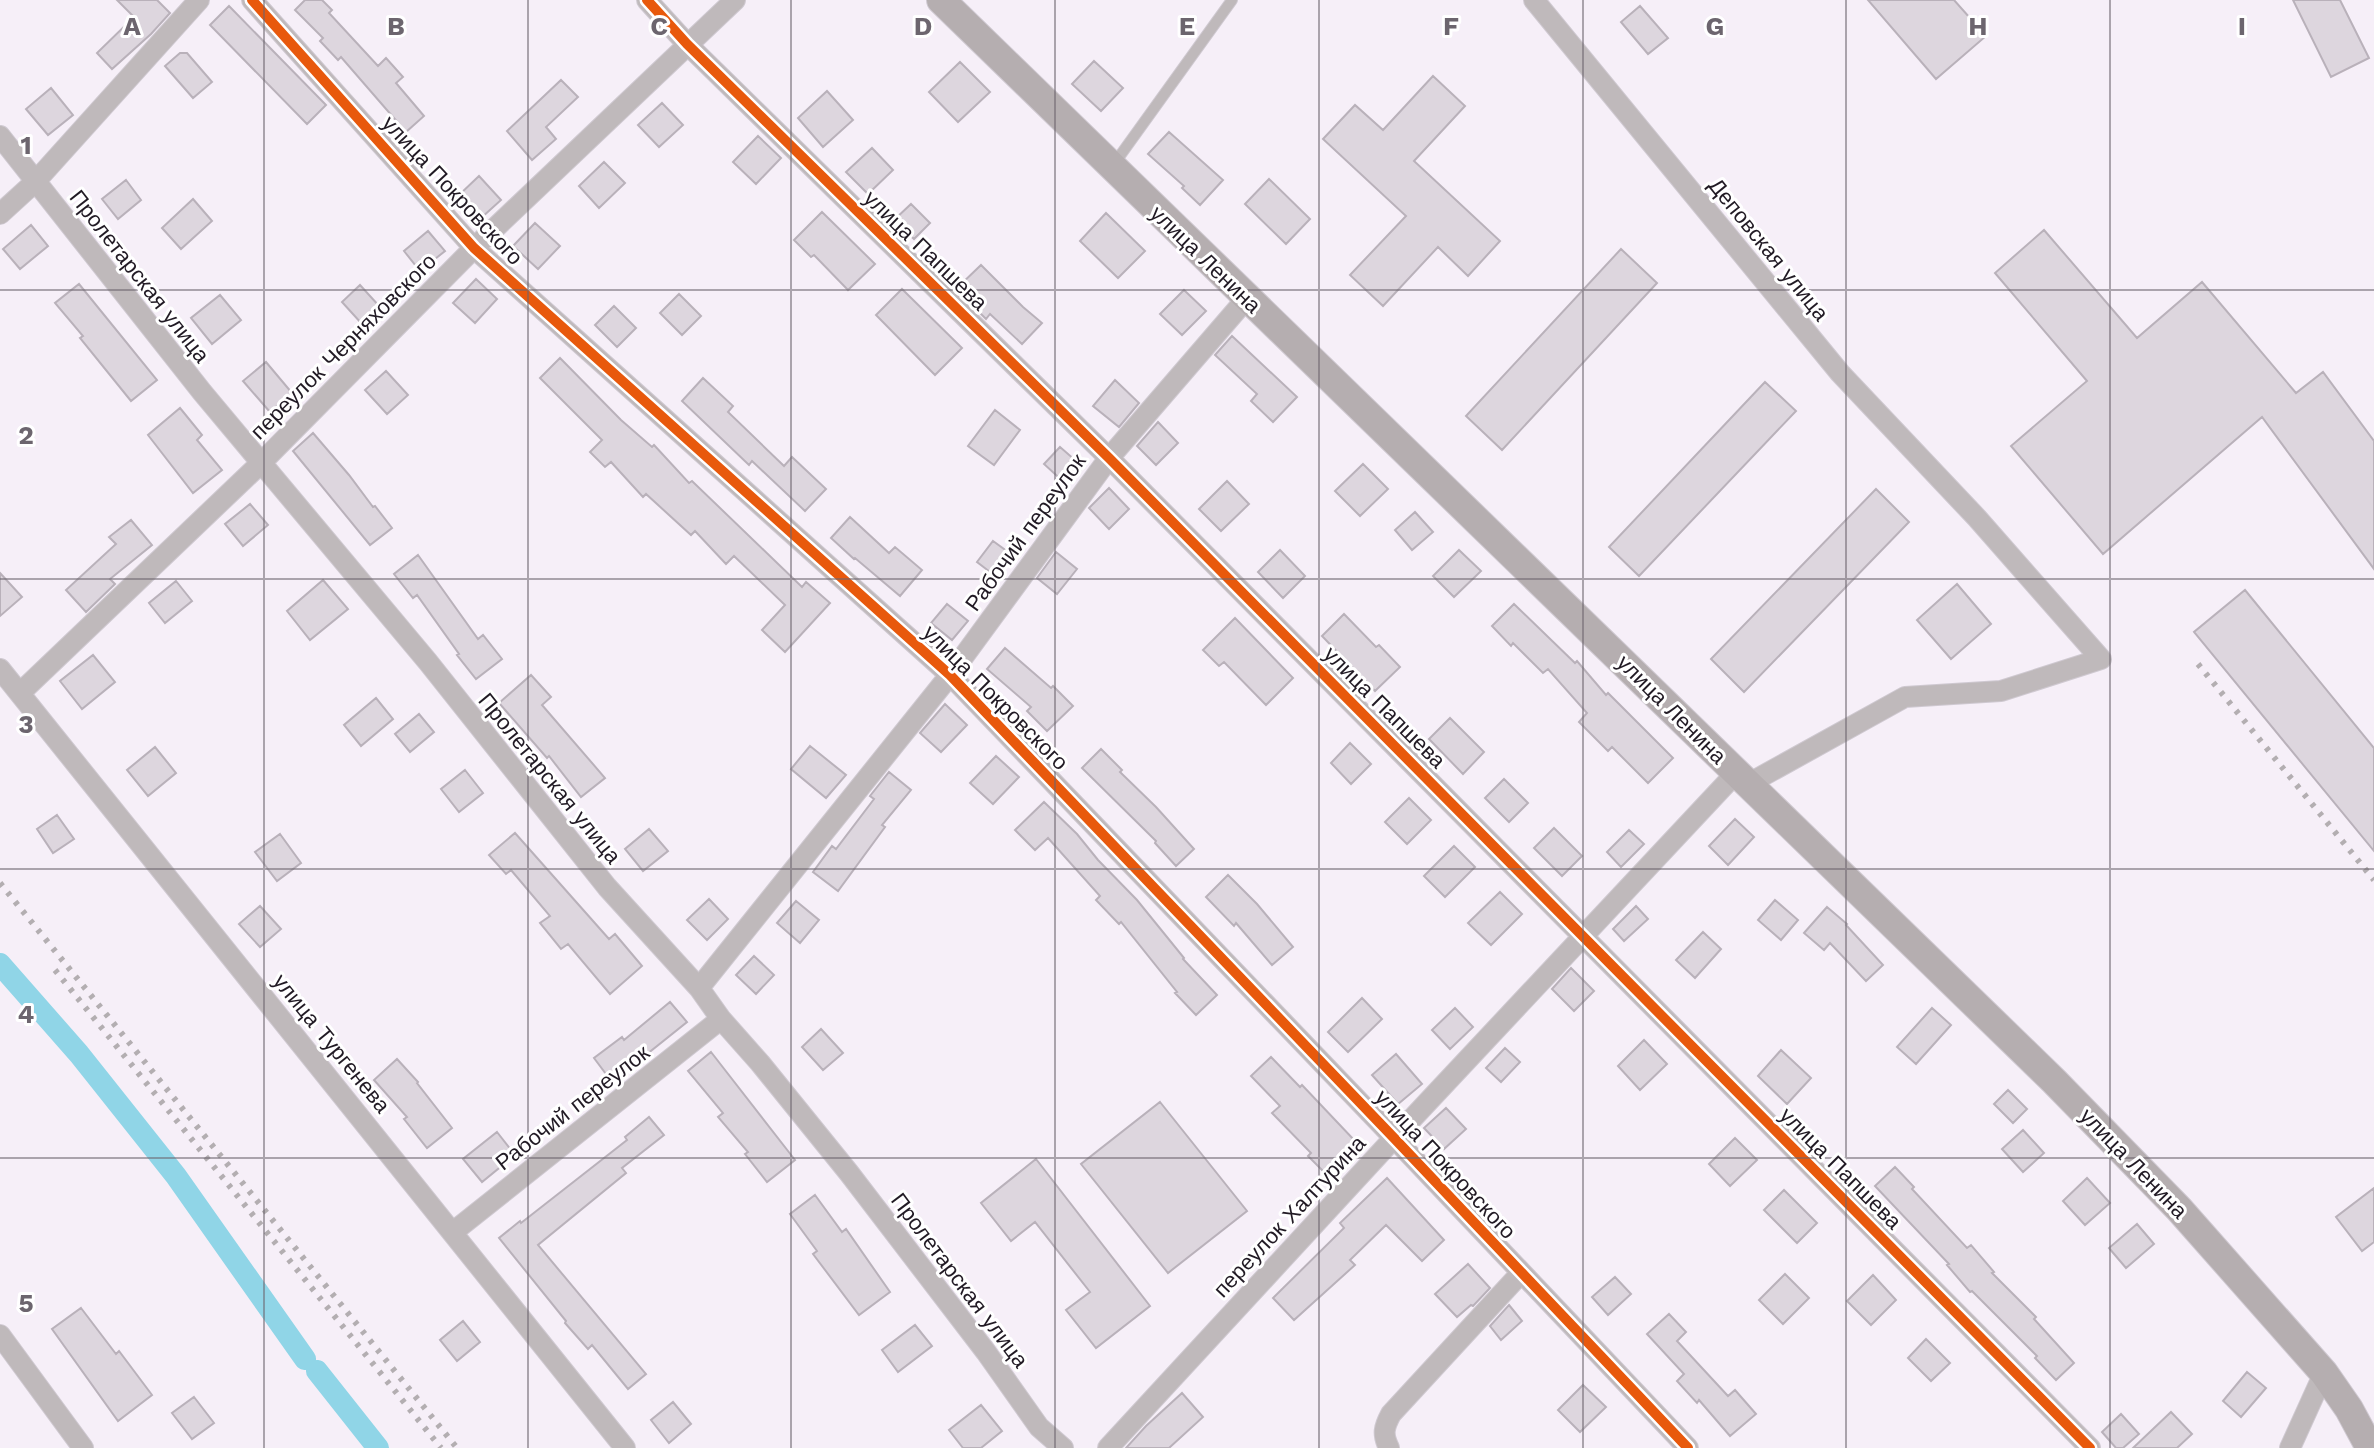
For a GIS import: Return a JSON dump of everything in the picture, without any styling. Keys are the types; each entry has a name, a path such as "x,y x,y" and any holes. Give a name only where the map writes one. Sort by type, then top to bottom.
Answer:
{"main road":[{"name":"улица Ленина","path":"941,0 2065,1091 2179,1209 2324,1373 2349,1409 2370,1448"}],"street":[{"path":"0,214 35,182 199,0"},
{"name":"улица Покровского","path":"252,0 474,248 950,675 1688,1448"},
{"name":"улица Папшева","path":"647,0 687,44 1109,458 2090,1448"},
{"name":"переулок Черняховского","path":"20,693 261,463 474,248 735,0"},
{"name":"Деповская улица","path":"1534,0 1840,373 1977,518 2101,659 2001,691 1905,697 1742,778"},
{"name":"Пролетарская улица","path":"0,136 202,392 428,662 607,887 699,988 721,1019 760,1063 849,1173 986,1352 1039,1427 1063,1448"},
{"name":"Рабочий переулок","path":"699,988 950,675 1109,458 1247,298"},
{"name":"улица Тургенева","path":"0,669 625,1448"},
{"name":"переулок Халтурина","path":"1108,1448 1584,936 1742,778"},
{"name":"Рабочий переулок","path":"453,1232 721,1019"},
{"path":"1389,1448 1384,1438 1384,1427 1391,1414 1521,1273"},
{"path":"0,1335 83,1448"},
{"path":"2290,1448 2324,1373"}],"lane":[{"path":"1112,167 1232,0"}],"building":[{"path":"117,0 157,0 170,13 112,69 97,53 134,17"},
{"path":"305,0 322,0 332,10 329,13 378,66 386,58 403,77 396,83 424,116 406,132 295,10"},
{"path":"1868,0 1954,0 1986,36 1936,79"},
{"path":"2293,0 2340,0 2369,58 2331,77"},
{"path":"229,6 326,105 307,124 210,25"},
{"path":"1640,6 1668,38 1648,54 1621,22"},
{"path":"180,53 187,53 212,82 193,98 165,66"},
{"path":"1094,61 1123,88 1101,111 1072,84"},
{"path":"960,62 990,92 958,122 929,92"},
{"path":"1433,76 1465,106 1414,161 1500,241 1468,276 1438,247 1383,306 1350,275 1406,216 1323,139 1355,105 1383,130"},
{"path":"561,80 578,97 546,127 556,139 532,160 507,131"},
{"path":"51,88 73,115 48,135 26,109"},
{"path":"827,91 853,120 823,147 798,118"},
{"path":"662,103 683,125 659,147 638,125"},
{"path":"1169,132 1223,180 1200,205 1148,154"},
{"path":"758,136 781,158 756,184 733,162"},
{"path":"872,148 893,170 868,194 846,172"},
{"path":"604,162 625,183 599,208 579,186"},
{"path":"479,176 501,200 481,218 459,195"},
{"path":"1269,179 1310,219 1286,244 1245,204"},
{"path":"126,180 141,200 118,219 102,199"},
{"path":"193,199 212,221 181,249 162,228"},
{"path":"911,204 930,223 914,239 894,220"},
{"path":"822,212 875,264 848,290 814,255 811,257 794,240"},
{"path":"1106,213 1145,251 1118,278 1080,241"},
{"path":"535,223 560,246 538,269 513,246"},
{"path":"31,225 48,246 20,269 3,249"},
{"path":"2044,230 2137,338 2202,282 2296,393 2323,372 2374,441 2374,569 2262,417 2103,554 2011,446 2087,381 1995,273"},
{"path":"428,231 445,251 420,271 404,251"},
{"path":"1621,249 1657,283 1502,450 1466,416"},
{"path":"981,265 1042,323 1022,344 990,314 986,319 956,289"},
{"path":"476,279 497,299 475,323 453,303"},
{"path":"79,284 157,380 131,401 55,303"},
{"path":"360,285 380,307 362,324 342,302"},
{"path":"902,289 962,348 935,375 876,315"},
{"path":"1184,290 1206,311 1182,335 1160,314"},
{"path":"679,294 701,316 682,335 660,313"},
{"path":"220,295 241,320 212,344 191,318"},
{"path":"614,306 636,328 617,347 595,325"},
{"path":"1232,336 1297,397 1273,422 1251,401 1257,394 1215,355"},
{"path":"560,358 621,420 652,447 654,445 689,483 692,481 802,587 806,582 830,603 785,652 762,630 785,605 734,556 726,564 695,531 691,535 646,494 643,497 611,462 605,467 590,452 602,440 540,378"},
{"path":"266,362 292,393 270,412 243,381"},
{"path":"386,371 408,395 387,414 365,390"},
{"path":"703,378 733,406 728,412 784,466 792,457 826,489 805,511 752,461 749,465 682,401"},
{"path":"1115,380 1139,403 1119,427 1093,406"},
{"path":"1765,382 1796,411 1639,576 1609,547"},
{"path":"180,408 202,435 197,440 222,470 193,493 148,435"},
{"path":"995,410 1020,430 994,465 968,446"},
{"path":"1158,422 1178,443 1156,465 1137,446"},
{"path":"313,433 392,528 370,545 293,451"},
{"path":"1060,447 1083,467 1067,485 1044,464"},
{"path":"1363,464 1388,489 1360,516 1335,491"},
{"path":"1227,481 1249,504 1221,531 1199,509"},
{"path":"1109,488 1129,509 1109,529 1089,508"},
{"path":"1876,489 1909,522 1744,692 1711,659"},
{"path":"250,504 268,525 243,546 225,524"},
{"path":"1415,512 1433,532 1412,550 1395,530"},
{"path":"850,517 889,553 895,547 922,570 900,596 831,538"},
{"path":"131,520 152,545 110,579 115,584 86,612 66,590 116,544 109,537"},
{"path":"993,541 1008,552 990,572 977,562"},
{"path":"1280,550 1305,576 1283,598 1258,572"},
{"path":"1459,550 1481,571 1454,597 1433,576"},
{"path":"1056,552 1077,569 1057,594 1037,578"},
{"path":"418,555 478,639 483,635 502,659 476,679 417,595 413,598 394,574"},
{"path":"0,573 22,597 0,616"},
{"path":"323,580 348,609 310,640 287,611"},
{"path":"176,581 192,601 165,623 149,603"},
{"path":"1957,584 1991,624 1951,659 1917,620"},
{"path":"2245,590 2374,748 2374,851 2194,632"},
{"path":"947,604 968,621 952,640 931,623"},
{"path":"1514,604 1575,663 1577,661 1606,695 1608,693 1673,758 1648,783 1612,747 1608,751 1579,722 1587,713 1548,669 1543,673 1492,626"},
{"path":"1344,614 1400,667 1375,691 1322,636"},
{"path":"1235,618 1293,678 1266,705 1224,662 1219,666 1203,650"},
{"path":"1005,648 1073,706 1047,731 1027,711 1031,707 987,669"},
{"path":"93,655 115,682 82,709 60,681"},
{"path":"531,675 551,697 542,705 605,778 581,797 549,756 547,758 499,703"},
{"path":"376,698 393,719 361,746 344,725"},
{"path":"945,704 967,725 941,752 920,733"},
{"path":"419,714 434,732 410,752 395,734"},
{"path":"1450,718 1484,752 1463,774 1429,739"},
{"path":"1350,743 1371,764 1351,784 1331,763"},
{"path":"810,746 846,775 826,798 791,769"},
{"path":"155,747 176,773 148,796 127,770"},
{"path":"1101,749 1194,849 1176,866 1156,841 1082,768"},
{"path":"996,756 1019,777 993,804 970,783"},
{"path":"465,770 483,793 459,812 441,789"},
{"path":"889,772 911,790 882,825 885,827 838,891 813,872 832,846 836,849 874,799 870,796"},
{"path":"1504,779 1528,803 1509,822 1485,798"},
{"path":"1409,798 1431,820 1407,844 1385,822"},
{"path":"1044,802 1137,900 1183,959 1217,995 1196,1015 1175,993 1121,922 1119,924 1096,900 1100,896 1048,838 1035,850 1015,830"},
{"path":"57,815 74,839 53,853 37,829"},
{"path":"1735,819 1754,837 1728,865 1709,846"},
{"path":"1554,828 1582,856 1562,876 1534,848"},
{"path":"649,829 668,851 643,871 625,849"},
{"path":"1629,830 1644,844 1621,867 1607,852"},
{"path":"515,833 609,939 615,934 642,966 610,994 568,944 561,949 540,923 550,916 511,870 506,874 489,855"},
{"path":"280,834 301,863 277,881 255,852"},
{"path":"1454,846 1475,867 1445,897 1424,876"},
{"path":"1228,875 1293,947 1272,965 1236,923 1234,926 1206,897"},
{"path":"1500,892 1522,914 1491,945 1468,923"},
{"path":"709,899 728,919 707,940 687,920"},
{"path":"1775,900 1798,920 1781,940 1758,920"},
{"path":"796,901 819,920 800,943 777,923"},
{"path":"260,906 281,929 260,947 239,924"},
{"path":"1636,906 1648,919 1624,941 1613,929"},
{"path":"1827,907 1847,924 1883,965 1866,981 1830,943 1824,950 1804,933"},
{"path":"1703,932 1721,949 1695,978 1676,960"},
{"path":"754,956 774,975 756,994 736,975"},
{"path":"1571,968 1594,991 1574,1011 1552,989"},
{"path":"1362,998 1382,1019 1348,1052 1328,1032"},
{"path":"670,1002 687,1022 612,1082 594,1058 622,1037 624,1040"},
{"path":"1455,1008 1473,1027 1450,1049 1432,1030"},
{"path":"1932,1008 1951,1025 1916,1064 1897,1047"},
{"path":"821,1029 843,1053 823,1070 802,1047"},
{"path":"1644,1040 1667,1064 1640,1090 1618,1066"},
{"path":"1505,1048 1520,1062 1501,1082 1486,1068"},
{"path":"1781,1050 1811,1078 1787,1104 1758,1076"},
{"path":"711,1052 795,1160 767,1182 745,1154 748,1152 718,1117 723,1113 688,1071"},
{"path":"1396,1054 1422,1084 1398,1104 1372,1075"},
{"path":"1271,1057 1356,1142 1325,1173 1308,1156 1311,1153 1272,1113 1280,1106 1251,1076"},
{"path":"397,1059 452,1128 427,1148 404,1119 407,1117 374,1080"},
{"path":"2008,1090 2027,1109 2013,1123 1994,1104"},
{"path":"1160,1102 1247,1211 1168,1273 1081,1164"},
{"path":"1446,1108 1466,1129 1444,1149 1424,1128"},
{"path":"649,1117 664,1135 622,1168 626,1173 538,1245 646,1374 628,1389 592,1345 588,1349 565,1323 499,1238 627,1140 625,1137"},
{"path":"2023,1130 2044,1153 2023,1172 2002,1149"},
{"path":"497,1132 515,1155 482,1182 463,1159"},
{"path":"1735,1138 1757,1160 1730,1186 1709,1164"},
{"path":"1036,1159 1150,1306 1096,1348 1066,1310 1090,1292 1035,1222 1011,1241 981,1203"},
{"path":"1895,1167 1967,1248 1971,1245 1992,1273 2036,1317 2034,1319 2074,1363 2056,1380 2035,1358 2037,1356 1970,1292 1949,1264 1875,1186"},
{"path":"1387,1178 1444,1240 1422,1261 1386,1225 1350,1260 1355,1265 1294,1320 1273,1298 1344,1228 1340,1223"},
{"path":"2087,1178 2110,1203 2085,1225 2063,1201"},
{"path":"2374,1188 2374,1242 2362,1251 2336,1217"},
{"path":"1784,1190 1817,1223 1797,1243 1764,1210"},
{"path":"815,1195 842,1232 846,1229 890,1292 859,1315 813,1254 817,1251 790,1214"},
{"path":"2137,1224 2154,1244 2126,1268 2109,1248"},
{"path":"1468,1264 1490,1288 1457,1317 1435,1294"},
{"path":"1785,1274 1809,1298 1783,1324 1759,1300"},
{"path":"1873,1275 1896,1300 1871,1325 1847,1301"},
{"path":"1615,1277 1631,1294 1608,1315 1592,1297"},
{"path":"1509,1305 1522,1321 1501,1340 1490,1326"},
{"path":"81,1308 152,1395 118,1421 52,1329"},
{"path":"1669,1314 1686,1332 1677,1341 1728,1396 1735,1390 1756,1414 1730,1436 1699,1400 1697,1403 1677,1381 1684,1374 1647,1334"},
{"path":"463,1321 480,1342 457,1361 440,1340"},
{"path":"915,1325 932,1346 898,1372 882,1350"},
{"path":"1926,1339 1950,1363 1931,1381 1908,1358"},
{"path":"2247,1372 2266,1388 2241,1417 2223,1401"},
{"path":"1583,1385 1606,1407 1580,1432 1558,1410"},
{"path":"1182,1393 1203,1417 1169,1448 1126,1448 1146,1426"},
{"path":"194,1397 214,1423 192,1439 172,1413"},
{"path":"673,1402 691,1424 669,1443 651,1420"},
{"path":"981,1405 1002,1431 981,1448 963,1448 949,1430"},
{"path":"2171,1412 2192,1434 2177,1448 2133,1448"},
{"path":"2121,1414 2139,1434 2123,1448 2116,1448 2102,1432"}],"waterway":[{"path":"0,964 79,1054 176,1176 305,1359"},
{"path":"317,1371 378,1448"}],"railway":[{"path":"2198,664 2374,880"},
{"path":"0,883 457,1448"},
{"path":"55,970 441,1448"}],"cycle path":[{"path":"252,0 474,248 950,675 1688,1448"},
{"path":"647,0 687,44 1109,458 2090,1448"}]}
